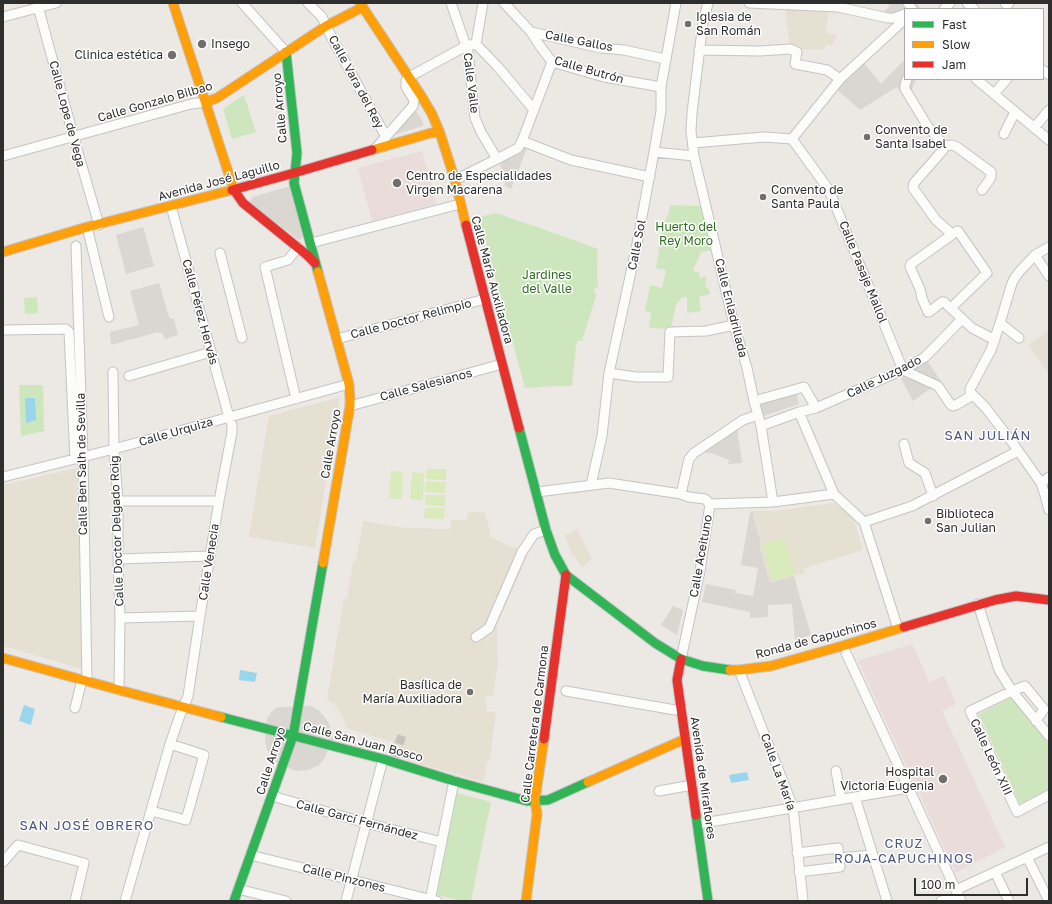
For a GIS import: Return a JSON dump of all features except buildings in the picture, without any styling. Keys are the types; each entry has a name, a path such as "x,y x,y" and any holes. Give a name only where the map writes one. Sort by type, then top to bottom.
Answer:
{"main road":[{"path":"173,3 234,190 243,203 310,258 318,269"},
{"name":"Calle Gonzalo Bilbao","path":"206,102 216,98 326,26 365,4"},
{"name":"Calle María Auxiliadora","path":"365,4 409,77 418,99 432,114 436,133 455,180 460,204 546,530 565,579"},
{"name":"Calle Arroyo","path":"234,901 293,736 350,406 349,384 294,183 297,153 286,52"},
{"name":"Avenida José Laguillo","path":"3,252 87,227 234,190 436,133"},
{"name":"Ronda de Capuchinos","path":"565,579 654,643 681,659 703,666 740,670 771,666 842,646 978,604 1016,596 1049,600"},
{"name":"Calle Carretera de Carmona","path":"526,901 537,814 536,800 565,579"},
{"name":"Calle San Juan Bosco","path":"3,658 293,736 383,759 394,760 454,781 527,801 548,800 685,739"},
{"name":"Avenida de Miraflores","path":"681,659 677,680 708,901"}],"street":[{"path":"3,17 38,5 56,3"},
{"path":"242,3 286,52"},
{"name":"Calle Vara del Rey","path":"308,3 322,17 386,137"},
{"name":"Calle Valle","path":"451,3 471,45 468,52 475,118 481,132 497,159"},
{"path":"409,77 471,45 483,3"},
{"name":"Calle Gallos","path":"504,3 532,32 601,48 624,50 665,59"},
{"name":"Calle Sol","path":"591,485 602,436 609,373 650,177 661,111 661,87 665,59 676,3"},
{"name":"Calle Enladrillada","path":"708,3 703,22 692,113 691,131 694,156 734,325 747,368 761,426"},
{"path":"749,3 838,6 888,18 894,18 904,11"},
{"path":"1004,3 1007,5 1009,3"},
{"name":"Calle Lope de Vega","path":"38,5 99,225"},
{"path":"693,143 764,137 792,138 840,79 904,20"},
{"name":"Calle Butrón","path":"532,32 552,62 604,77 661,87"},
{"path":"471,45 498,67 534,110"},
{"path":"700,50 760,51 790,48 797,52 795,64 827,70 840,79"},
{"path":"455,180 518,148 552,62"},
{"name":"Calle María Auxiliadora","path":"409,77 406,80 406,88 418,99"},
{"path":"907,80 905,90 928,127 945,146"},
{"path":"977,80 1049,140"},
{"path":"994,94 1006,80"},
{"path":"375,149 411,109 418,99"},
{"name":"Calle Gonzalo Bilbao","path":"3,156 191,104 206,102"},
{"path":"1034,128 1049,110"},
{"path":"1004,134 1015,112"},
{"name":"Calle Pasaje Mallol","path":"792,138 830,190 902,370"},
{"path":"522,141 571,160 650,177"},
{"path":"945,146 952,145 957,147 991,172 990,180 982,190"},
{"path":"945,146 944,150 914,183 913,188 936,220 952,234"},
{"path":"654,152 694,156"},
{"path":"296,399 265,267 288,260 294,244 306,238 309,239 460,204"},
{"name":"Calle Pérez Hervás","path":"171,206 229,417"},
{"path":"87,227 109,317"},
{"path":"951,308 987,273 958,231 911,264 910,267 928,312 944,302 972,328 994,340"},
{"name":"Calle Ben Salh de Sevilla","path":"75,708 85,681 79,458 76,246"},
{"path":"902,370 938,386 953,406 972,390 994,340 1012,283 1016,276 1035,255 1049,247"},
{"path":"220,253 242,338"},
{"path":"1035,255 1049,276"},
{"name":"Calle Doctor Relimpio","path":"337,339 485,300"},
{"name":"Calle Juzgado","path":"761,426 816,408 902,370 925,357 962,319"},
{"path":"1000,323 1019,338"},
{"path":"609,373 636,377 668,377 670,332 706,331 734,325"},
{"path":"3,330 66,329 70,332 79,458"},
{"path":"129,376 211,352"},
{"name":"Calle Salesianos","path":"350,406 502,364"},
{"name":"Calle Doctor Delgado Roig","path":"113,372 114,449 118,501 120,618 119,690"},
{"name":"Calle Urquiza","path":"3,477 114,449 349,384"},
{"path":"754,401 804,388 816,408"},
{"path":"972,390 1041,483 1049,510"},
{"path":"800,412 834,494 864,522 898,629"},
{"path":"681,494 689,459 694,453 742,420 758,415"},
{"name":"Calle Venecia","path":"125,901 170,744 188,696 219,501 232,432 232,425 229,417"},
{"path":"761,426 773,502"},
{"path":"904,444 909,464 926,474 933,496"},
{"path":"864,522 912,506 1018,451"},
{"path":"1041,483 1049,477"},
{"path":"537,492 610,483 705,499 710,504 773,502 834,494"},
{"path":"118,501 219,501"},
{"name":"Calle Aceituno","path":"681,659 700,571 710,504"},
{"path":"476,637 489,628 522,552 534,534 546,530"},
{"path":"118,559 210,556"},
{"path":"978,604 999,670 1012,691 1049,736"},
{"path":"120,618 200,616"},
{"path":"846,653 959,896"},
{"name":"Calle La María","path":"740,670 793,807 803,901"},
{"name":"Calle León XIII","path":"1036,721 1044,709 1025,686 970,711 1017,812 1049,795"},
{"path":"566,691 675,710"},
{"path":"151,811 186,820 204,755 170,744"},
{"path":"346,901 383,759"},
{"path":"836,771 841,799"},
{"path":"433,900 442,842 454,781"},
{"path":"659,791 692,785"},
{"path":"698,824 908,788"},
{"name":"Calle Garcí Fernández","path":"272,796 366,824 442,842"},
{"path":"854,797 887,901"},
{"path":"3,862 18,845 84,863 75,901"},
{"path":"941,901 959,896 995,872 1049,847"},
{"path":"797,853 838,848 840,867 800,872"},
{"name":"Calle Pinzones","path":"250,855 433,900"},
{"path":"839,858 872,855"},
{"path":"1027,857 1049,901"},
{"path":"995,872 1009,901"},
{"path":"238,889 286,901"}],"shaded area":[{"path":"916,3 920,7 904,8 904,24 863,62 881,84 904,60 904,80 916,80 911,91 904,95 897,87 860,110 835,88 894,23 881,19 884,11 890,6 888,4"},
{"path":"785,9 829,11 826,32 837,35 832,46 827,44 824,50 790,49"},
{"path":"415,109 423,122 423,126 390,136 409,117"},
{"path":"523,147 527,148 511,189 505,186 505,175 497,159"},
{"name":"Centro de Especialidades Virgen Macarena","path":"422,151 428,168 436,204 372,221 358,168"},
{"path":"290,186 303,238 299,240 249,203 253,197"},
{"path":"143,227 154,266 126,274 116,235"},
{"path":"159,283 169,317 174,319 178,335 165,339 162,333 158,332 111,345 110,332 139,325 130,291"},
{"path":"1049,330 1049,374 1028,345"},
{"path":"926,359 941,381 913,401 899,375"},
{"path":"796,393 799,404 761,417 758,402"},
{"path":"340,397 315,548 249,537 269,416"},
{"path":"737,428 742,463 728,464 729,460 711,453 703,452"},
{"path":"77,468 82,669 3,646 3,485"},
{"path":"833,503 853,519 863,550 804,568 805,573 770,583 759,545 761,544 753,514 755,511 776,511"},
{"path":"468,511 485,513 490,537 512,547 518,548 527,556 497,625 498,662 493,696 485,695 487,711 496,712 490,760 488,760 483,782 390,755 393,742 346,728 340,712 334,704 327,699 344,599 347,599 353,561 356,561 363,521 407,528 451,529 451,520 467,520"},
{"path":"755,511 753,515 761,544 759,545 770,583 794,576 811,635 795,640 792,604 768,605 768,617 750,618 750,612 702,602 706,584 736,590 735,593 753,596 758,568 741,565 750,512"},
{"path":"577,529 592,559 582,567 571,553 565,535"},
{"path":"673,606 683,610 677,635 661,625"},
{"name":"Hospital Victoria Eugenia","path":"912,644 929,682 944,676 956,704 942,711 1005,847 956,873 858,661"},
{"path":"311,706 318,710 329,723 333,740 324,759 319,765 308,770 296,771 277,763 267,750 265,741 267,717 277,707"}],"green space":[{"path":"244,95 256,132 232,139 223,109"},
{"name":"Huerto del Rey Moro","path":"670,205 703,206 714,250 701,252 693,271 699,272 700,278 705,276 707,280 705,282 710,294 699,297 701,311 687,313 687,297 682,297 676,305 671,329 649,328 651,312 645,311 650,285 662,288 666,270 656,268 662,229 669,212"},
{"name":"Jardines del Valle","path":"496,213 598,249 598,287 595,288 594,293 597,293 582,341 578,340 576,345 572,386 525,388 479,217"},
{"path":"37,297 38,313 25,314 24,298"},
{"path":"19,385 43,385 44,431 21,436"},
{"path":"427,469 446,469 446,480 426,479"},
{"path":"391,471 403,472 402,499 389,498"},
{"path":"412,472 424,473 423,500 410,499"},
{"path":"426,482 446,482 445,493 425,492"},
{"path":"425,495 445,495 445,506 425,505"},
{"path":"425,508 445,508 444,519 424,518"},
{"path":"784,538 795,574 773,581 762,544"},
{"path":"1011,698 1049,744 1049,790 1020,804 979,714"},
{"path":"457,793 491,802 471,901 463,901 436,895"}],"water":[{"path":"25,398 35,398 36,420 26,423"},
{"path":"240,670 257,673 255,682 239,680"},
{"path":"24,705 35,709 31,725 19,721"},
{"path":"747,772 749,780 731,783 729,775"}],"tunnel":[{"path":"395,757 402,735"}],"traffic: fast":[{"path":"286,52 297,153 294,183 318,272"},
{"path":"519,428 546,530 555,555 566,575 655,643 681,659 703,666 730,670"},
{"path":"234,901 293,736 323,563"},
{"path":"221,717 383,759 454,781 527,801 548,800 588,782"},
{"path":"696,815 708,901"}],"traffic: slow":[{"path":"173,3 234,190"},
{"path":"360,3 432,114 440,133 455,180 466,225"},
{"path":"206,102 217,98 326,26 363,7"},
{"path":"372,150 431,133 440,133"},
{"path":"3,252 87,227 232,190"},
{"path":"318,272 349,384 350,397 350,406 323,563"},
{"path":"730,670 771,666 904,627"},
{"path":"3,658 221,717"},
{"path":"526,901 537,814 535,800 544,739"},
{"path":"588,782 685,739"}],"traffic: jam":[{"path":"232,190 372,150"},
{"path":"234,190 243,203 315,263"},
{"path":"466,225 519,428"},
{"path":"544,739 566,575"},
{"path":"904,627 995,600 1016,596 1049,600"},
{"path":"681,659 677,680 696,815"}],"place":[{"name":"Iglesia de San Román","path":"688,24"},
{"name":"Insego","path":"202,44"},
{"name":"Clinica estética","path":"172,55"},
{"name":"Convento de Santa Isabel","path":"867,137"},
{"name":"Centro de Especialidades Virgen Macarena","path":"397,183"},
{"name":"Convento de Santa Paula","path":"763,197"},
{"name":"Biblioteca San Julian","path":"928,521"},
{"name":"Basílica de María Auxiliadora","path":"470,692"},
{"name":"Hospital Victoria Eugenia","path":"943,779"}],"district":[{"name":"SAN JULIÁN","path":"988,436"},
{"name":"SAN JOSÉ OBRERO","path":"87,826"},
{"name":"CRUZ ROJA-CAPUCHINOS","path":"904,852"}]}
